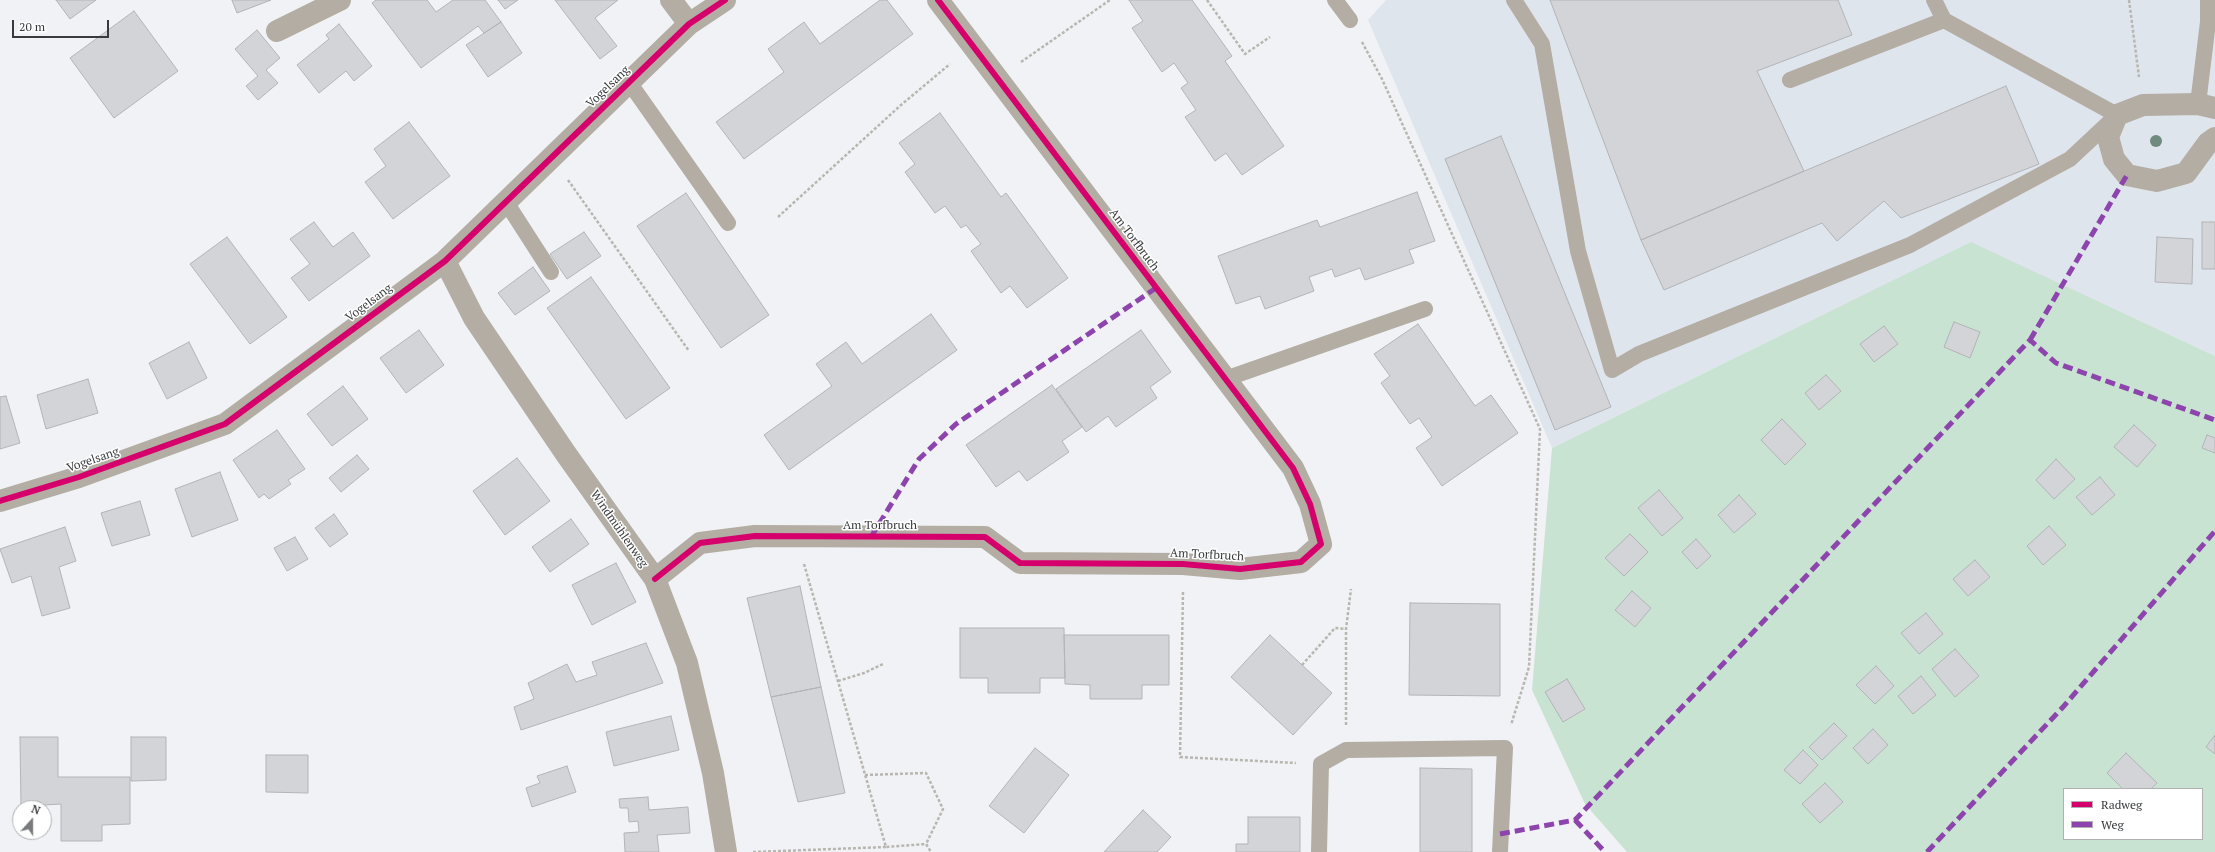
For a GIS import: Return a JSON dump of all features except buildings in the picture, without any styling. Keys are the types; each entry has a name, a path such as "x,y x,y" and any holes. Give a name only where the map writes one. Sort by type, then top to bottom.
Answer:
{"street":[{"path":"277,31 340,0"},
{"path":"671,0 689,24"},
{"name":"Vogelsang","path":"0,501 79,477 225,424 445,261 689,24 725,0"},
{"name":"Am Torfbruch","path":"655,579 700,543 755,536 985,537 1020,563 1183,564 1240,569 1301,562 1321,544 1310,504 1293,468 938,0"},
{"path":"2207,106 2143,105 2117,115 2108,137 2114,159 2127,175 2157,181 2186,173 2208,143 2215,138"},
{"name":"Windmühlenweg","path":"445,261 474,318 566,454 655,579 687,662 713,773 726,852"}],"lane":[{"path":"1335,0 1350,20"},
{"path":"1514,0 1542,44 1578,251 1612,370 1639,354 1910,245 2070,159 2117,115 1944,20 1934,0"},
{"path":"2207,106 2208,0"},
{"path":"1790,80 1944,20"},
{"path":"629,82 728,223"},
{"path":"506,202 550,272"},
{"path":"1225,379 1425,310"},
{"path":"1319,852 1321,764 1346,750 1505,748 1500,852"}],"path":[{"path":"997,78 1110,0"},
{"path":"1207,0 1245,54 1270,38"},
{"path":"2129,0 2143,105"},
{"path":"1350,20 1382,79 1540,429 1529,667 1505,748"},
{"path":"778,217 901,105 972,46"},
{"path":"552,157 689,351"},
{"path":"796,536 886,847"},
{"path":"1183,564 1180,757 1321,764"},
{"path":"1346,750 1346,628 1351,589"},
{"path":"1302,665 1335,628 1346,628"},
{"path":"838,681 864,673 883,664"},
{"path":"865,775 926,773 943,809 926,844"},
{"path":"748,852 886,847 926,844"},
{"path":"926,844 931,852"}],"shaded area":[{"path":"1386,0 2215,0 2215,356 1971,243 1552,448 1368,20"}],"green space":[{"path":"1971,242 2215,356 2215,852 1627,852 1585,804 1532,690 1552,448"}],"marked path":[{"path":"2030,340 2127,175"},
{"path":"871,537 919,459 956,424 1156,288"},
{"path":"1500,834 1575,820 2030,340 2056,363 2215,420"},
{"path":"1927,852 2063,707 2215,531"},
{"path":"1575,820 1605,852"}],"cycle path":[{"path":"0,501 79,477 225,424 445,261 689,24 725,0"},
{"path":"655,579 700,543 755,536 985,537 1020,563 1183,564 1240,569 1301,562 1321,544 1310,504 1293,468 938,0"}]}
